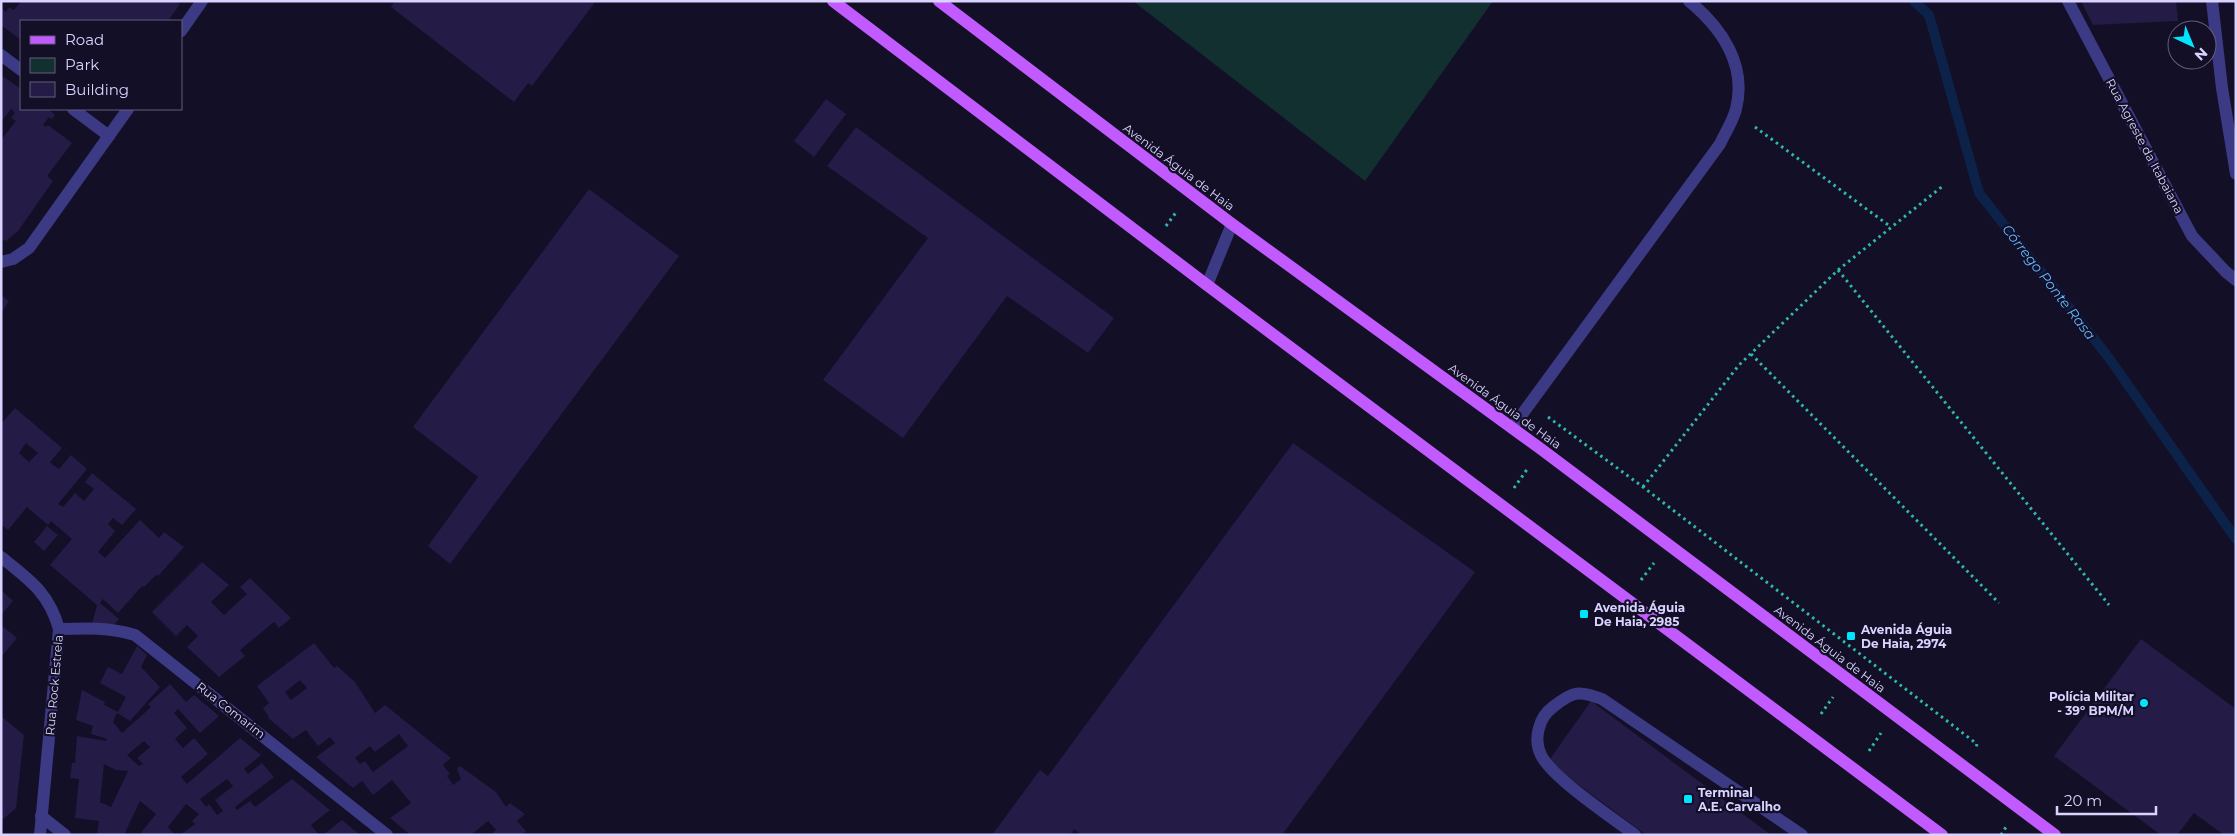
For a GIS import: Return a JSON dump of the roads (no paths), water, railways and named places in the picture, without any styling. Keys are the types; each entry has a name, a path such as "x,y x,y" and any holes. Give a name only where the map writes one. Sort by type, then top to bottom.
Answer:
{"main road":[{"path":"833,1 1207,285 1942,835"},
{"name":"Avenida Águia de Haia","path":"939,1 1232,224 1541,449 2055,835"}],"street":[{"path":"182,30 202,1"},
{"path":"1512,428 1720,144 1736,109 1739,75 1730,48 1705,14 1690,1"},
{"name":"Rua Agreste da Itabaiana","path":"2068,1 2192,236 2236,280"},
{"path":"2212,1 2222,88 2236,174"},
{"path":"1,55 20,69"},
{"path":"74,110 109,136"},
{"path":"1,262 13,259 29,248 127,110"},
{"path":"1207,285 1232,224"},
{"name":"Rua Rock Estrela","path":"1,557 45,595 54,612 59,630 40,835"},
{"name":"Rua Comarim","path":"59,630 97,627 117,629 135,635 387,835"},
{"path":"1635,835 1552,771 1541,755 1537,738 1540,724 1551,709 1567,696 1584,692 1602,699 1802,835"},
{"path":"41,816 64,835"}],"waterway":[{"name":"Córrego Ponte Rasa","path":"1914,1 1929,15 1979,193 2109,358 2236,539"}],"place":[{"name":"Avenida Águia De Haia, 2985","path":"1584,614"},
{"name":"Avenida Águia De Haia, 2974","path":"1851,636"},
{"name":"Polícia Militar - 39º BPM/M","path":"2144,703"},
{"name":"Terminal A.E. Carvalho","path":"1688,799"}]}
